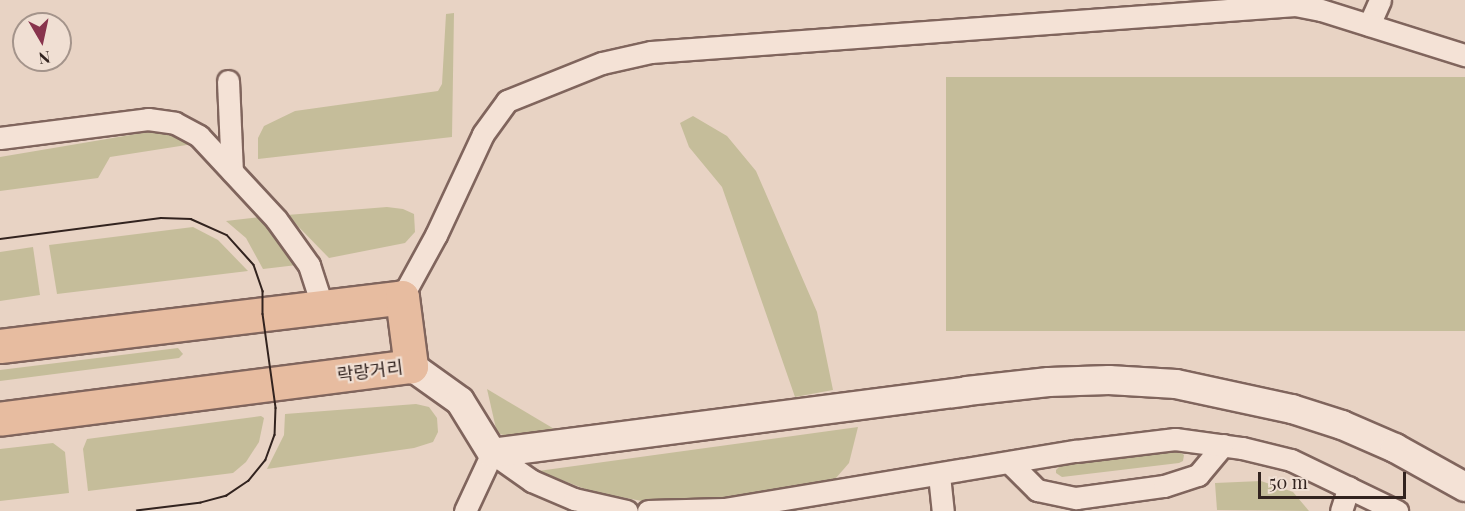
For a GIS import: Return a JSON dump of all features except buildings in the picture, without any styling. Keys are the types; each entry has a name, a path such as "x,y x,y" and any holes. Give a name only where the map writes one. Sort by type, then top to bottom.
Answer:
{"main road":[{"path":"0,346 402,297"},
{"name":"락랑거리","path":"0,419 411,366 402,297"},
{"path":"411,366 460,401 492,453 1050,382 1108,380 1176,384 1292,409 1342,425 1395,448 1465,487"}],"street":[{"path":"1369,25 1380,0"},
{"path":"402,297 436,235 483,134 507,100 602,63 651,52 1163,8 1295,5 1321,10 1465,55"},
{"path":"228,81 232,171"},
{"path":"0,138 148,119 175,123 199,136 276,219 309,265 322,305"},
{"path":"648,511 724,509 1011,464 1076,451 1175,439 1223,445 1291,460 1397,511"},
{"path":"1011,464 1037,490 1076,498 1164,486 1198,474 1223,445"},
{"path":"465,511 492,453 532,481 574,499 627,511"},
{"path":"939,475 943,511"},
{"path":"1341,511 1349,487"}],"shaded area":[{"path":"454,13 452,137 258,159 258,138 264,126 295,111 438,91 442,84 446,14"},
{"path":"946,77 1465,77 1465,331 946,331"},
{"path":"693,116 727,136 756,171 817,312 833,390 795,397 722,187 689,147 680,123"},
{"path":"160,130 193,144 110,157 98,178 0,191 0,157"},
{"path":"387,207 403,209 414,214 415,232 405,243 329,258 287,215"},
{"path":"260,217 278,235 297,265 263,269 246,238 226,221"},
{"path":"193,227 218,240 248,271 57,294 49,245"},
{"path":"33,247 40,295 0,301 0,252"},
{"path":"178,348 183,354 179,358 0,381 0,370"},
{"path":"487,389 561,433 510,437 497,433"},
{"path":"416,404 429,407 437,418 438,432 433,442 414,448 267,469 284,435 285,414"},
{"path":"261,416 264,418 259,442 246,462 233,473 88,491 83,449 87,439"},
{"path":"858,427 849,463 836,478 815,488 766,496 653,503 593,492 538,471"},
{"path":"53,443 65,452 69,493 0,501 0,449"},
{"path":"1178,451 1184,455 1183,461 1179,463 1062,477 1056,473 1061,465"},
{"path":"1261,481 1293,492 1309,511 1217,510 1215,483"}],"tram line":[{"path":"0,239 161,218 191,219 227,235 254,265 263,291 263,314 276,408 275,435 266,460 249,481 227,496 201,503 137,511"}]}
